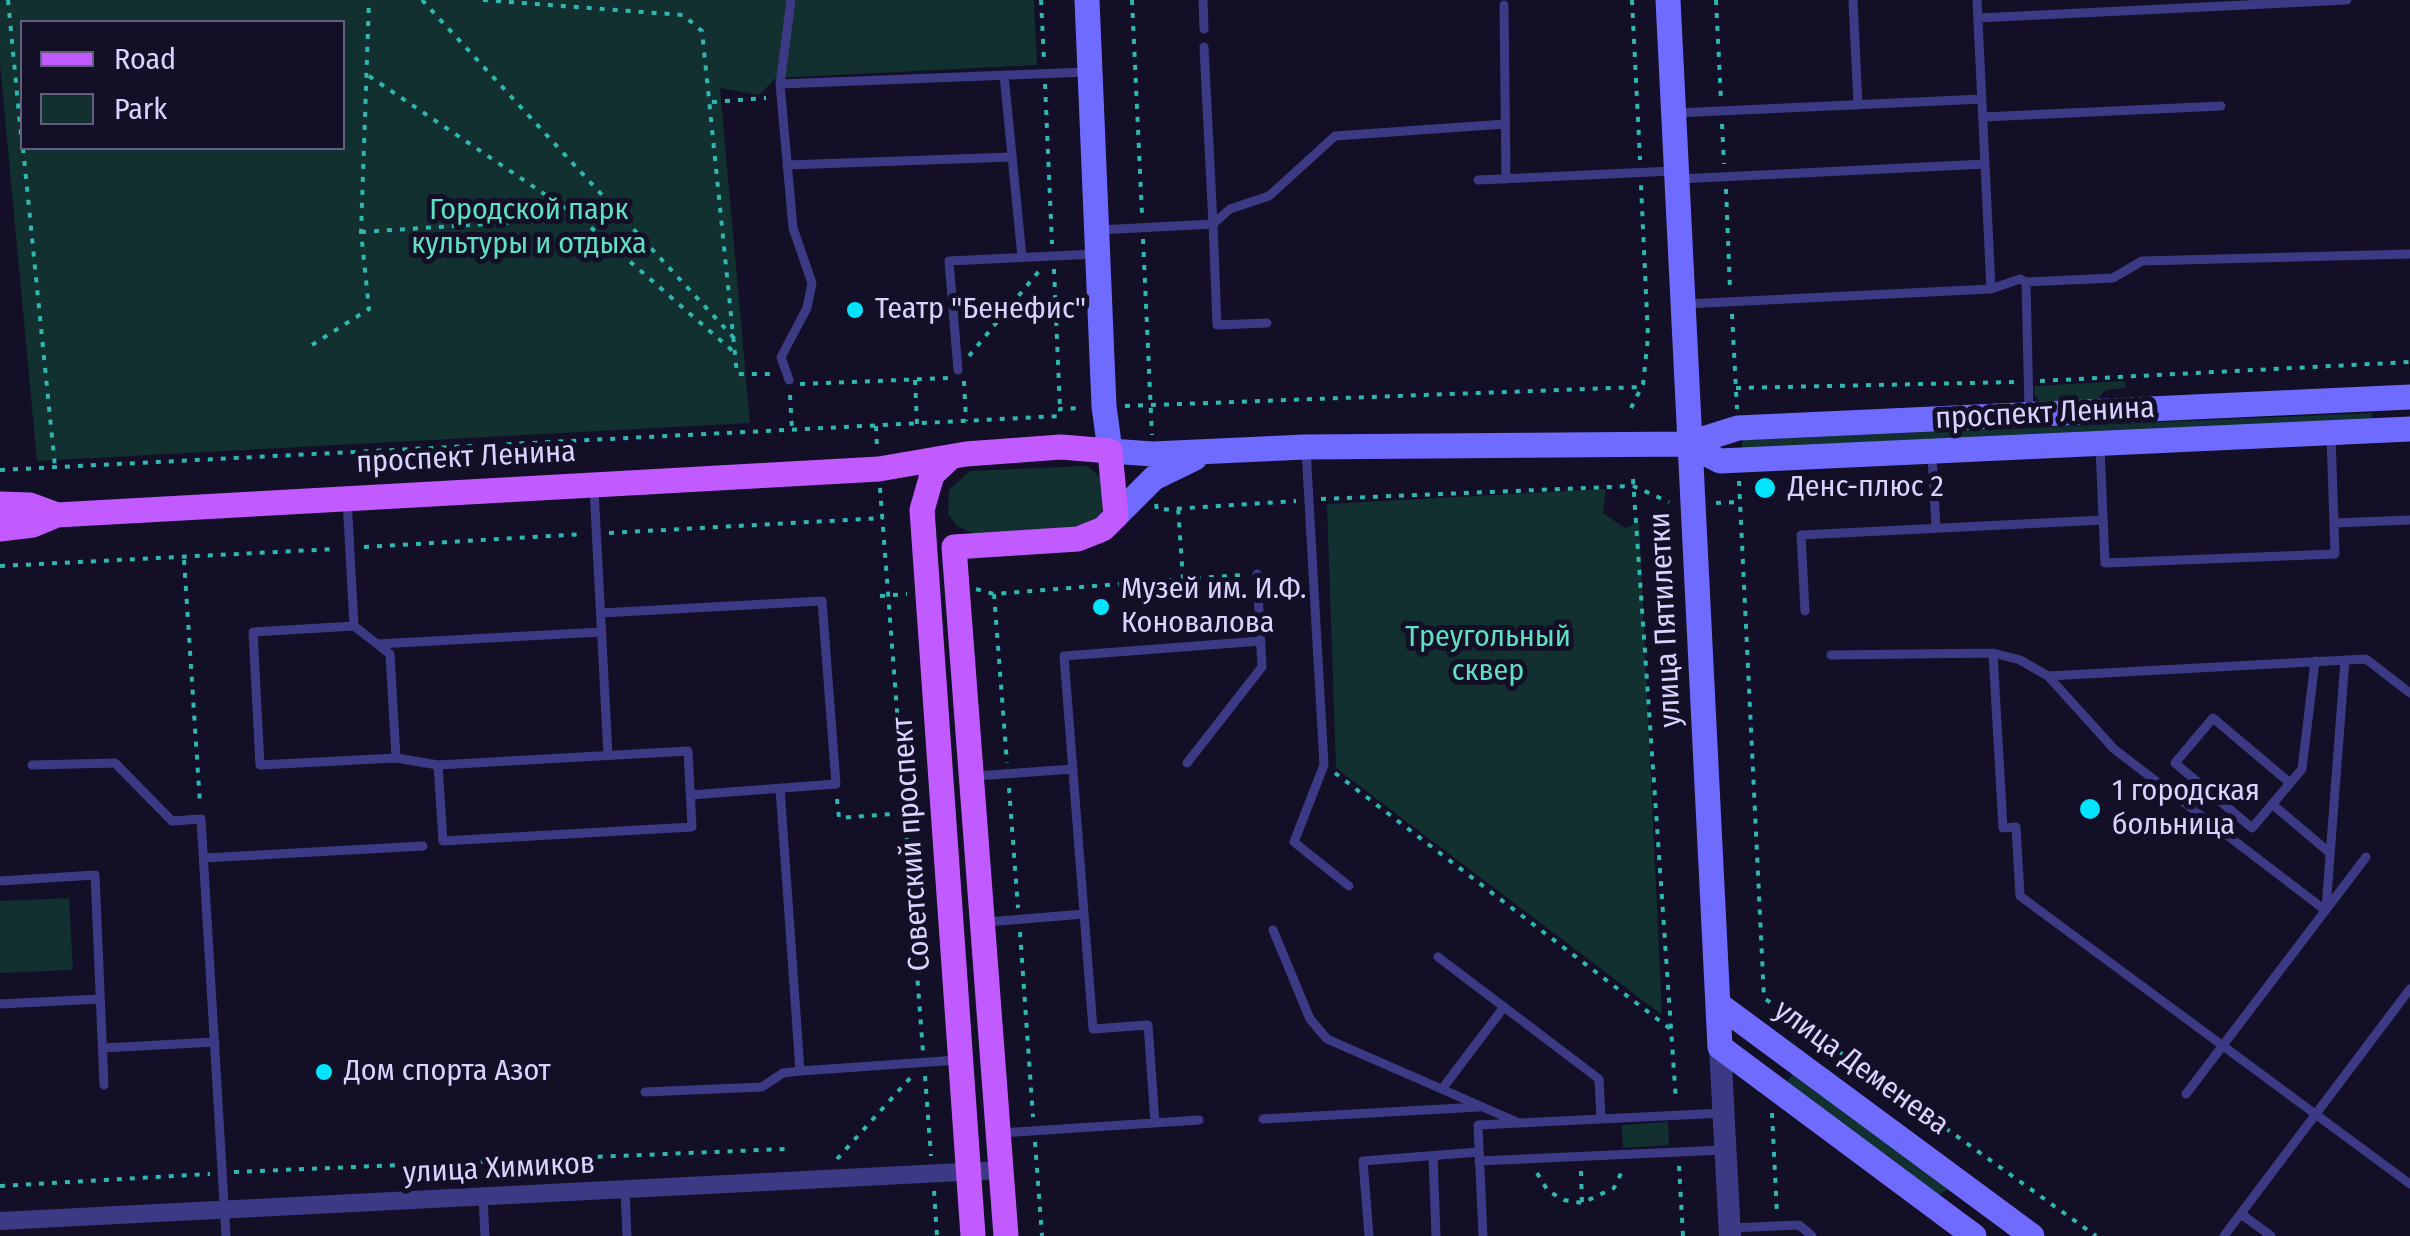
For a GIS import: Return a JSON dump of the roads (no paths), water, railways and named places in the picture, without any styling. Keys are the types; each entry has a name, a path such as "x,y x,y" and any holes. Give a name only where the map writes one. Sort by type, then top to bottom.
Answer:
{"main road":[{"path":"1087,0 1104,406 1116,516"},
{"name":"улица Пятилетки","path":"1668,0 1720,1047"},
{"name":"проспект Ленина","path":"0,530 33,525 57,515 879,469 952,457 1061,447 1110,451 1154,466 1220,451 1688,444 1738,428 2410,397"},
{"name":"проспект Ленина","path":"1688,444 1720,462 2410,430"},
{"name":"Советский проспект","path":"952,457 932,475 922,510 973,1236"},
{"path":"954,547 1078,538 1104,528 1154,466"},
{"path":"879,469 894,475 954,547 1006,1236"},
{"name":"проспект Ленина","path":"0,504 30,504 57,515"},
{"name":"улица Деменева","path":"1718,1004 2032,1236"},
{"path":"1720,1047 1974,1236"},
{"path":"1946,1215 1966,1185"}],"street":[{"name":"улица Пятилетки","path":"1720,1047 1730,1232"},
{"name":"улица Химиков","path":"6,1226 225,1210 1001,1170"}],"lane":[{"path":"789,380 781,357 806,308 812,283 793,228 780,84 791,0"},
{"path":"1203,0 1204,28"},
{"path":"1853,0 1858,104"},
{"path":"1977,0 1992,289"},
{"path":"2093,0 2094,12"},
{"path":"1978,18 2347,0"},
{"path":"1504,5 1506,179"},
{"path":"1204,47 1217,325 1268,323"},
{"path":"780,84 1090,72"},
{"path":"1004,76 1022,257"},
{"path":"1673,114 1982,98"},
{"path":"1983,117 2221,106"},
{"path":"958,370 950,260 1053,258 1142,228 1213,224 1230,210 1268,196 1334,136 1505,124"},
{"path":"787,165 1012,156"},
{"path":"1478,180 1725,177 1985,164"},
{"path":"1682,304 1992,289 2020,280 2114,278 2142,261 2410,254"},
{"path":"2026,282 2030,416"},
{"path":"2100,444 2105,563 2335,554 2331,433"},
{"path":"1306,447 1324,765 1294,842 1349,886"},
{"path":"1932,453 1936,528"},
{"path":"594,484 608,756"},
{"path":"347,497 354,626"},
{"path":"1805,611 1801,535 2104,520"},
{"path":"2334,523 2410,520"},
{"path":"1186,764 1262,667 1257,574"},
{"path":"600,612 822,601 836,784 690,795"},
{"path":"396,758 390,654 354,626 253,632 260,765 396,758 438,765 688,751 692,827 443,841 438,765"},
{"path":"378,644 602,632"},
{"path":"1154,1123 1148,1026 1093,1030 1064,656 1261,641"},
{"path":"1831,656 1993,653 2020,660 2048,676 2114,750 2326,910"},
{"path":"1993,653 2003,828 2016,827 2020,896 2410,1184"},
{"path":"2048,676 2366,658 2410,692"},
{"path":"2326,910 2345,660"},
{"path":"2290,783 2213,718 2175,763 2252,828 2302,769 2315,661"},
{"path":"32,765 115,763 172,821 201,819 226,1236"},
{"path":"971,776 1073,769"},
{"path":"780,788 800,1072"},
{"path":"2272,804 2330,853"},
{"path":"204,858 422,846"},
{"path":"2186,1094 2366,857"},
{"path":"0,881 94,875 104,1085"},
{"path":"982,922 1084,914"},
{"path":"1273,930 1310,1019 1327,1038 1520,1123"},
{"path":"1438,957 1599,1079 1601,1119"},
{"path":"2224,1236 2410,990"},
{"path":"0,1004 100,999"},
{"path":"1442,1089 1504,1007"},
{"path":"103,1048 215,1042"},
{"path":"645,1092 762,1087 782,1073 960,1060"},
{"path":"1263,1119 1482,1107"},
{"path":"1483,1236 1478,1126 1724,1113"},
{"path":"998,1133 1199,1120"},
{"path":"1369,1236 1363,1161 1433,1156 1533,1159 1726,1150"},
{"path":"1433,1156 1436,1236"},
{"path":"625,1190 628,1236"},
{"path":"483,1197 485,1236"},
{"path":"2241,1214 2271,1236"},
{"path":"1730,1232 1799,1225 1812,1236"}],"place":[{"name":"Театр \"Бенефис\"","path":"855,310"},
{"name":"Денс-плюс 2","path":"1765,488"},
{"name":"Музей им. И.Ф. Коновалова","path":"1101,607"},
{"name":"1 городская больница","path":"2090,809"},
{"name":"Дом спорта Азот","path":"324,1072"}],"park label":[{"name":"Городской парк культуры и отдыха","path":"529,228"},
{"name":"Треугольный сквер","path":"1488,655"}]}
